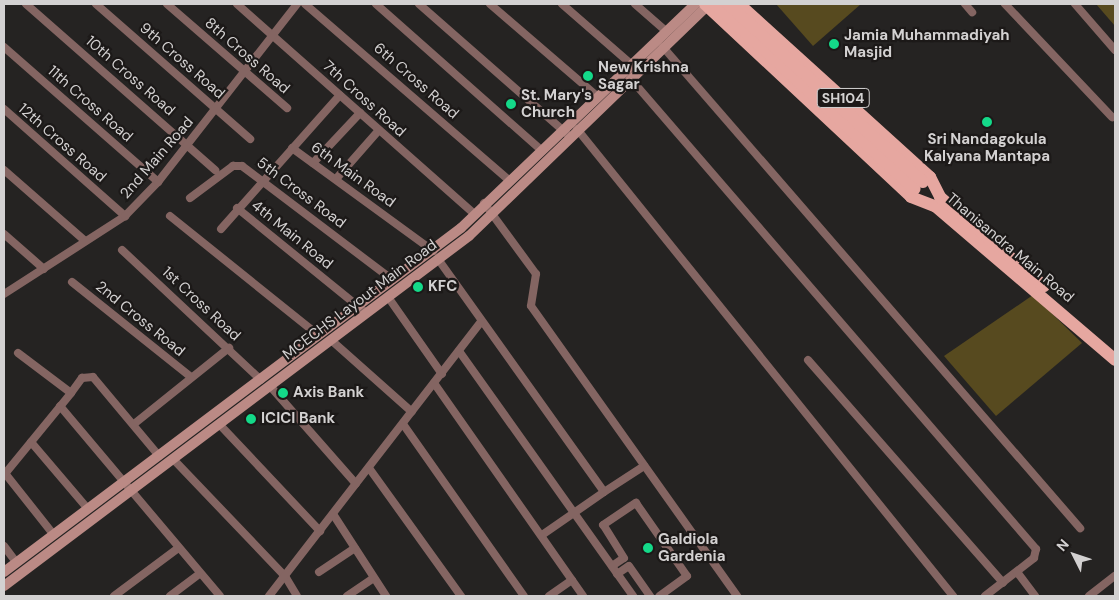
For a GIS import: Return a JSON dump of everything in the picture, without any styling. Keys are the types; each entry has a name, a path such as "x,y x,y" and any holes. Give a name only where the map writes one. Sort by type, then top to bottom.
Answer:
{"main road":[{"name":"SH104","path":"728,4 938,202"},
{"name":"Thanisandra Main Road","path":"739,4 930,177 938,202 1115,360"},
{"name":"MCECHS Layout Main Road","path":"4,586 174,460 331,340 393,280 436,255 484,203 540,149 570,131 597,96 666,31 705,5"},
{"name":"MCECHS Layout Main Road","path":"4,572 319,336 362,309 388,296 436,255 492,212 570,131 630,78 705,5"},
{"name":"SH104","path":"705,5 919,185"},
{"name":"Thanisandra Main Road","path":"705,5 911,197 938,202 1115,350"},
{"path":"869,158 886,139"}],"street":[{"name":"10th Cross Road","path":"26,4 215,170"},
{"name":"9th Cross Road","path":"96,4 250,139"},
{"name":"8th Cross Road","path":"167,4 286,108"},
{"name":"7th Cross Road","path":"237,4 474,214"},
{"name":"2nd Main Road","path":"4,294 44,269 84,240 125,216 158,182 297,4"},
{"name":"6th Cross Road","path":"305,4 508,179"},
{"path":"376,4 540,149"},
{"path":"419,4 570,131 953,596"},
{"path":"490,4 597,96"},
{"path":"562,4 631,64"},
{"path":"635,4 666,31"},
{"path":"965,4 972,12"},
{"path":"1004,4 1112,117"},
{"path":"1075,4 1115,50"},
{"name":"11th Cross Road","path":"4,47 158,182"},
{"path":"663,47 1080,528"},
{"path":"630,78 1036,548 1034,558 986,596"},
{"path":"292,148 340,95"},
{"name":"12th Cross Road","path":"4,109 125,216"},
{"path":"313,164 360,114"},
{"path":"336,179 379,130"},
{"name":"6th Main Road","path":"262,180 292,148 436,255 481,322 604,492"},
{"name":"5th Cross Road","path":"190,198 238,165 262,180 393,280"},
{"path":"4,170 84,240"},
{"name":"4th Main Road","path":"262,180 237,208 362,309"},
{"path":"484,203 536,274 531,306 737,596"},
{"path":"108,225 116,208"},
{"path":"221,228 237,208"},
{"path":"170,216 319,336"},
{"path":"4,234 44,269"},
{"name":"1st Cross Road","path":"122,250 229,348 261,380"},
{"name":"2nd Cross Road","path":"72,282 191,377"},
{"path":"388,296 442,374"},
{"path":"269,596 481,322"},
{"path":"331,340 412,412"},
{"path":"134,424 229,348"},
{"path":"459,351 633,596"},
{"path":"18,354 71,393"},
{"path":"808,360 1003,583"},
{"path":"54,535 4,474 82,378 93,377 134,424 158,456"},
{"path":"434,384 542,535 583,596"},
{"path":"270,386 356,484"},
{"path":"60,406 177,549 220,596"},
{"path":"403,424 524,596"},
{"path":"220,425 320,531"},
{"path":"31,442 88,509"},
{"path":"174,460 285,576 297,596"},
{"path":"542,535 644,466"},
{"path":"369,468 461,596"},
{"path":"615,570 624,558 603,525 636,503 687,576 659,596"},
{"path":"333,514 386,596"},
{"path":"4,546 16,562"},
{"path":"319,572 355,548"},
{"path":"114,596 177,549"},
{"path":"615,570 630,566 650,596"},
{"path":"1017,572 1035,596"},
{"path":"170,596 199,574"},
{"path":"1089,596 1115,576"},
{"path":"347,596 374,578"},
{"path":"549,596 572,580"}],"shaded area":[{"path":"776,4 861,4 813,46"},
{"path":"1096,4 1115,4 1115,26"},
{"path":"1033,295 1082,343 996,416 944,356"}],"place":[{"name":"Jamia Muhammadiyah Masjid","path":"834,44"},
{"name":"New Krishna Sagar","path":"588,76"},
{"name":"St. Mary's Church","path":"511,104"},
{"name":"Sri Nandagokula Kalyana Mantapa","path":"987,122"},
{"name":"KFC","path":"418,287"},
{"name":"Axis Bank","path":"283,393"},
{"name":"ICICI Bank","path":"251,419"},
{"name":"Galdiola Gardenia","path":"648,548"}]}
